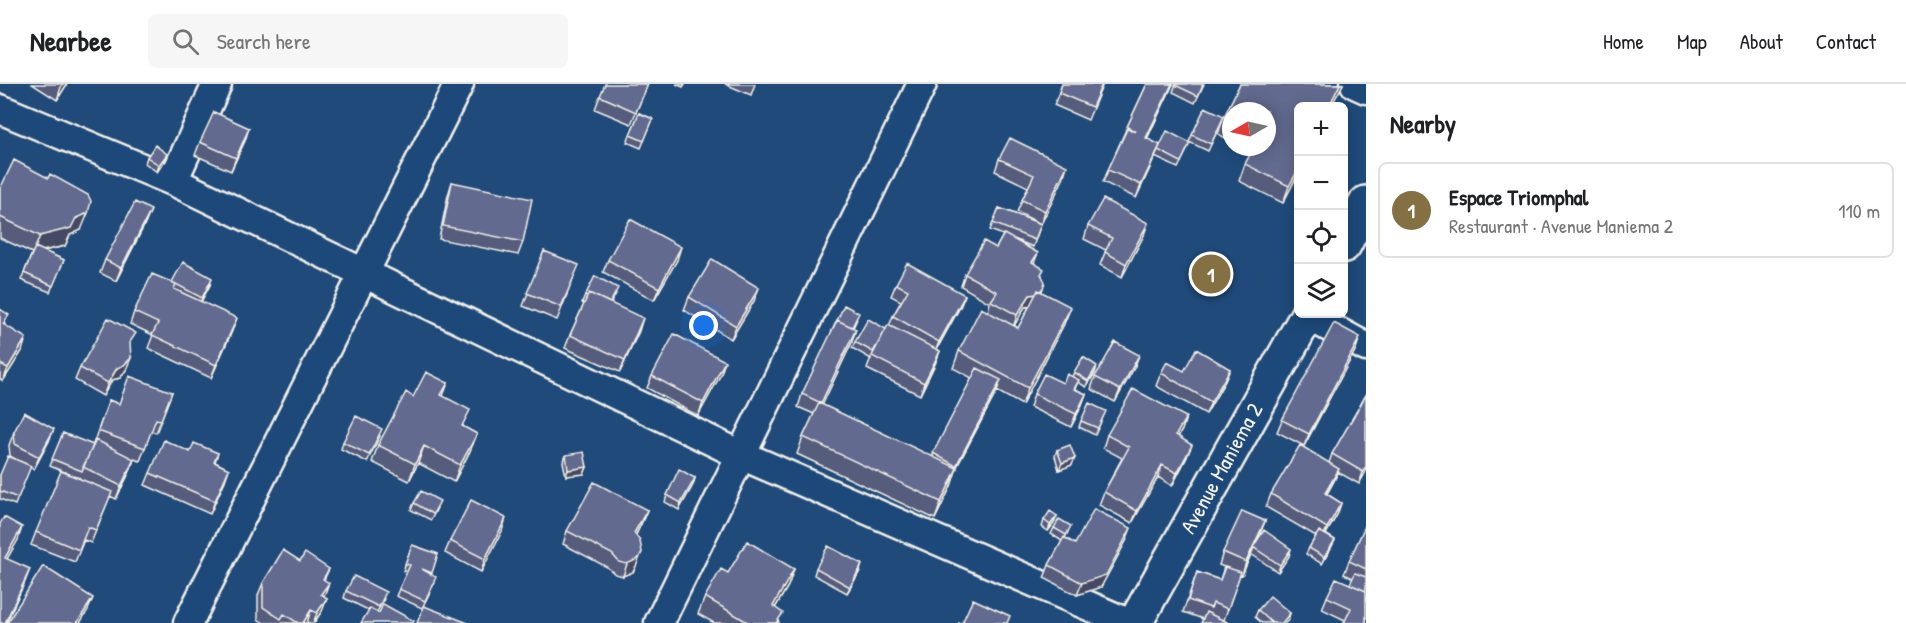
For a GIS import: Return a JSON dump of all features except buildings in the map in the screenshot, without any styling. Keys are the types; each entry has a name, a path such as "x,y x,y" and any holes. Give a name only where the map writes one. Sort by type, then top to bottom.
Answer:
{"street":[{"path":"173,182 217,84"},
{"path":"188,623 459,84"},
{"path":"659,623 922,84"},
{"path":"1355,84 1366,89"},
{"path":"0,109 173,182 741,455 1128,623"},
{"path":"1348,238 1366,203"},
{"name":"Avenue Maniema 2","path":"1135,623 1305,318"},
{"path":"1314,318 1366,347"}],"place":[{"name":"Espace Triomphal","path":"1211,274"}]}
